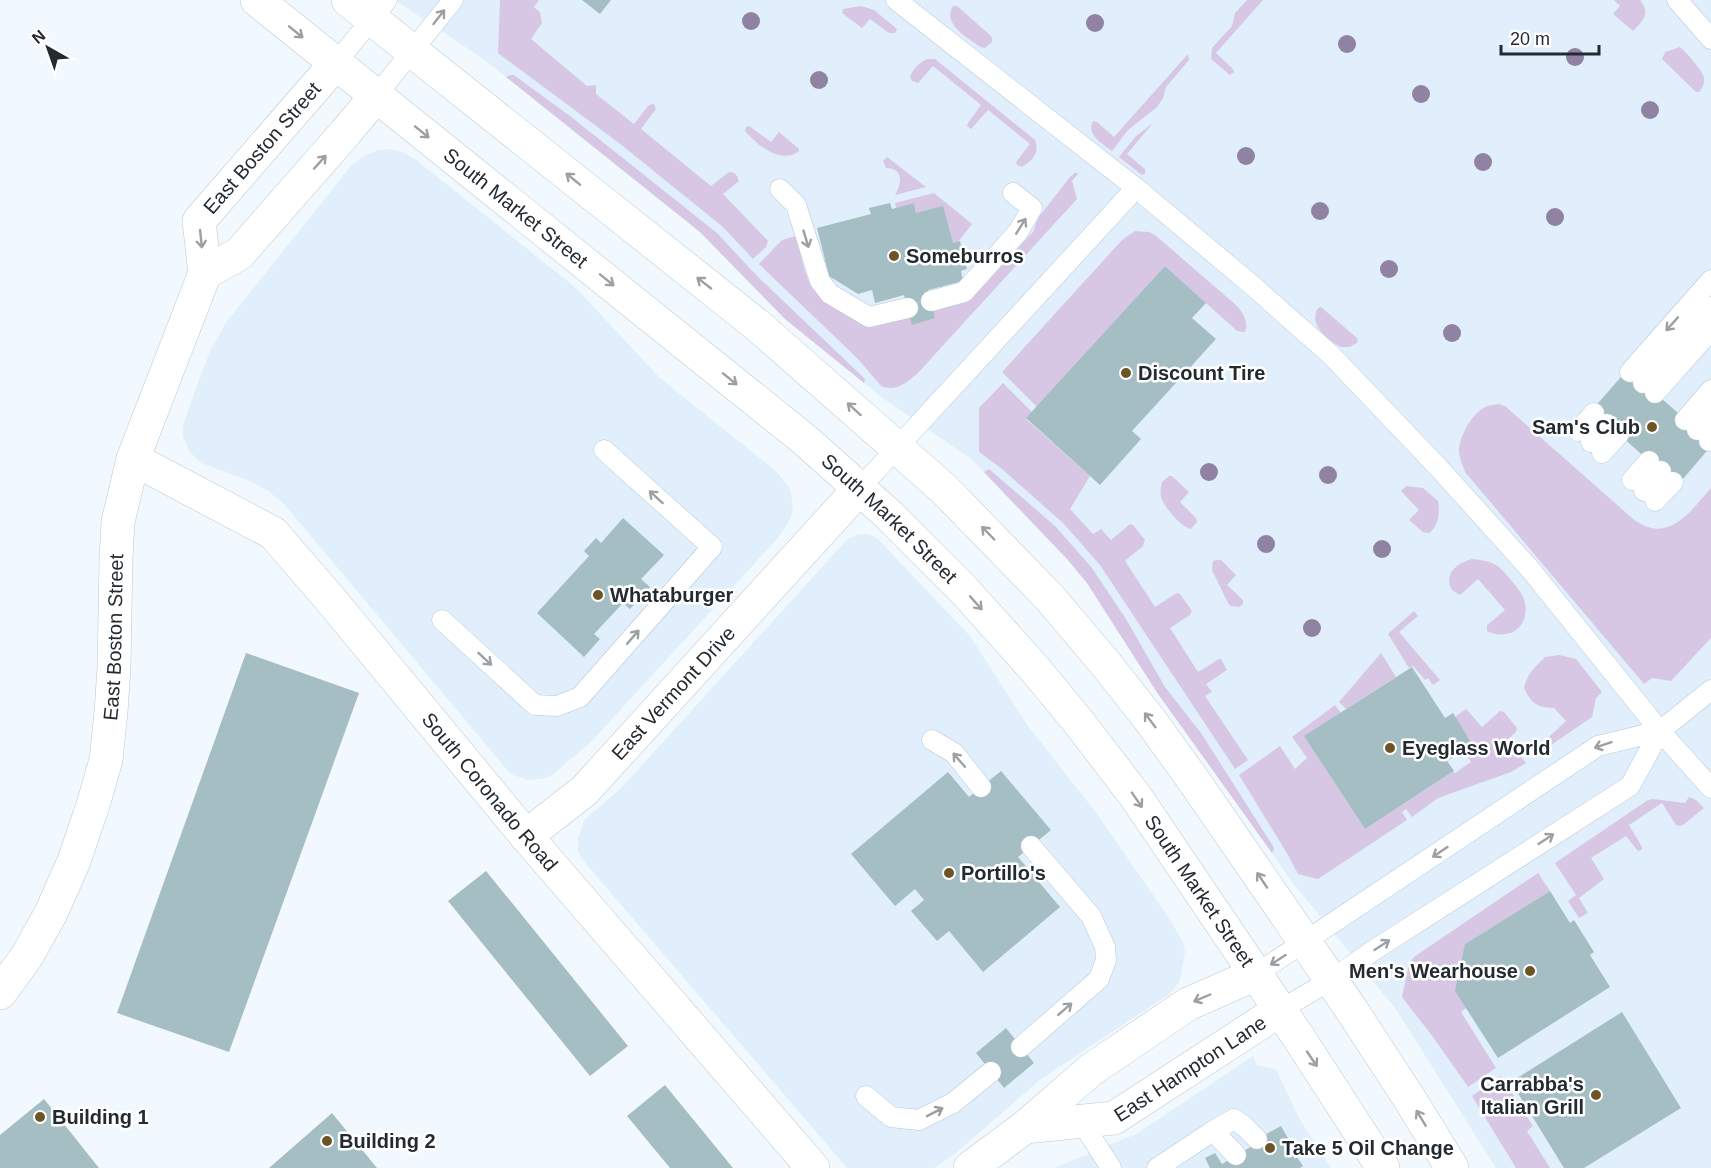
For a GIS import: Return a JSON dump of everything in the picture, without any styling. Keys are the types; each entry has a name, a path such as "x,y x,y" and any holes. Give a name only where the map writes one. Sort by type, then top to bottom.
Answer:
{"street":[{"name":"South Market Street","path":"257,0 806,440 890,516 962,588 1034,668 1136,797 1280,1010 1383,1168"},
{"path":"369,6 413,52 757,325 944,489 1049,597 1150,720 1194,781 1331,980 1452,1168"},
{"name":"East Boston Street","path":"0,993 27,957 51,913 74,861 106,760 114,667 118,522 133,459 205,273 199,221 336,63"},
{"path":"205,273 238,254 376,96"},
{"name":"South Coronado Road","path":"133,459 273,533 526,836 813,1168"},
{"name":"East Vermont Drive","path":"526,836 584,791 859,489"},
{"path":"970,1168 1025,1127 1092,1069 1188,1004 1256,974"},
{"name":"East Hampton Lane","path":"1025,1127 1114,1118 1280,1010"}],"lane":[{"path":"376,96 453,0"},
{"path":"896,0 1136,188 1253,286 1330,355 1437,466 1530,569 1660,731 1711,788"},
{"path":"1677,0 1711,39"},
{"path":"336,63 369,6"},
{"path":"859,489 1136,188"},
{"path":"780,189 796,205 820,281 830,294 869,317 908,308"},
{"path":"931,301 964,292 1018,231 1032,208 1013,193"},
{"path":"1643,382 1711,280"},
{"path":"1643,382 1711,307"},
{"path":"1643,382 1711,330"},
{"path":"1701,432 1711,390"},
{"path":"1701,432 1711,415"},
{"path":"1591,442 1607,424 1591,442"},
{"path":"442,620 535,705 558,706 580,697 712,547 604,450"},
{"path":"1644,490 1661,471 1644,490"},
{"path":"1280,1010 1331,980 1371,951 1630,786 1660,731 1711,690"},
{"path":"1256,974 1598,746 1660,731"},
{"path":"932,740 954,753 981,787"},
{"path":"1021,1047 1099,979 1106,960 1105,947 1091,916 1031,846"},
{"path":"866,1096 891,1117 919,1120 953,1103 991,1072"},
{"path":"1157,1168 1234,1119 1257,1139"},
{"path":"1081,1121 1111,1168"},
{"path":"1213,1131 1236,1155"}],"shaded area":[{"path":"395,0 1711,0 1711,1168 1496,1168 1395,1008 1292,882 1190,735 1158,694 1087,583 1067,559 971,459 884,399 785,319 700,232 486,61"},
{"path":"500,0 539,0 534,7 540,12 542,23 531,39 587,86 596,85 596,94 634,124 648,106 654,104 656,109 641,129 711,186 729,172 736,174 739,181 723,194 768,241 766,247 753,259 723,227 619,143 498,53"},
{"path":"1247,0 1263,0 1216,53 1233,69 1234,72 1230,75 1211,59 1212,48 1232,26 1235,13"},
{"path":"1614,0 1640,0 1645,13 1640,24 1633,31 1613,14 1620,6"},
{"path":"861,6 874,10 897,29 895,33 889,33 870,19 862,28 842,13 843,9"},
{"path":"953,6 957,6 990,35 992,42 985,48 980,47 963,34 951,19 950,13"},
{"path":"1680,47 1694,61 1703,75 1704,84 1699,92 1696,92 1662,59 1665,52"},
{"path":"1188,54 1189,60 1166,87 1157,107 1128,130 1112,151 1093,135 1091,126 1093,121 1114,137"},
{"path":"927,59 935,59 1035,140 1036,153 1032,159 1022,167 1017,165 1016,162 1030,144 988,110 971,129 967,126 981,105 933,66 918,83 912,81 910,76 913,71"},
{"path":"514,75 570,116 717,233 759,278 865,379 864,383 785,319 700,232 506,77"},
{"path":"1153,123 1127,154 1145,169 1145,174 1142,175 1119,157 1136,136"},
{"path":"749,126 771,142 779,132 799,151 785,156 770,152 745,131"},
{"path":"392,149 415,159 576,288 660,378 775,470 790,488 793,512 778,538 592,741 551,776 541,779 528,780 508,771 284,504 252,482 201,463 190,452 183,437 183,425 200,377 211,349 227,321 351,166 364,156 378,150"},
{"path":"887,157 926,187 895,195 900,177 896,171 886,168 883,161"},
{"path":"1076,172 1078,174 1072,181 1077,199 917,374 896,387 881,386 857,358 759,264 782,240 796,236 806,275 816,292 838,309 871,325 970,300 1033,232 1038,218"},
{"path":"934,193 972,224 958,242 953,243 916,213 914,203 896,208 895,203"},
{"path":"1135,231 1155,235 1236,305 1246,321 1245,332 1237,331 1165,266 1037,407 1002,372 1122,240"},
{"path":"1321,307 1357,338 1358,342 1350,347 1341,347 1325,336 1315,320 1318,308"},
{"path":"1003,383 1032,412 1026,419 1090,476 1070,509 1093,534 1101,529 1111,540 1130,524 1145,540 1143,546 1125,561 1155,607 1177,593 1192,611 1190,615 1170,628 1198,672 1221,659 1227,670 1206,684 1212,692 1205,696 1248,760 1235,769 1100,565 1063,523 1002,469 979,452 979,408"},
{"path":"1499,404 1505,406 1632,518 1645,526 1656,529 1676,523 1686,516 1711,488 1711,638 1671,681 1652,678 1644,684 1465,472 1459,447 1466,427 1480,410"},
{"path":"989,469 1055,526 1092,568 1126,619 1165,687 1201,733 1273,846 1272,853 1158,694 1087,583 984,472"},
{"path":"1172,476 1189,492 1180,502 1196,518 1197,522 1191,529 1173,516 1161,497 1162,482"},
{"path":"1406,486 1423,488 1438,501 1438,518 1429,533 1423,532 1409,520 1419,510 1401,491"},
{"path":"858,534 868,534 877,538 970,636 1028,726 1098,815 1169,918 1183,942 1185,952 1178,984 1168,995 1041,1079 955,1154 934,1168 847,1168 581,858 578,850 578,839 584,820 622,787 842,545"},
{"path":"1472,559 1489,562 1499,567 1521,594 1526,609 1524,620 1512,632 1494,634 1487,631 1487,625 1505,610 1478,579 1460,595 1452,590 1450,574 1461,563"},
{"path":"1221,560 1236,575 1227,585 1243,600 1243,604 1239,607 1228,603 1212,570 1213,561"},
{"path":"1414,611 1418,616 1399,632 1440,680 1433,685 1428,678 1425,680 1413,666 1409,668 1388,634"},
{"path":"1381,653 1396,677 1346,709 1339,702"},
{"path":"1559,655 1576,659 1602,692 1596,698 1592,717 1538,754 1535,750 1566,721 1554,708 1535,704 1524,688 1525,683 1545,657"},
{"path":"1335,705 1341,713 1305,737 1365,829 1471,762 1463,751 1473,744 1455,717 1466,709 1482,727 1500,711 1504,712 1517,728 1507,740 1526,763 1511,772 1438,798 1412,817 1406,809 1402,812 1407,820 1318,879 1298,874 1239,775 1280,746 1295,769 1307,758 1292,737"},
{"path":"1689,797 1704,808 1683,825 1676,825 1662,803 1629,825 1642,849 1637,850 1626,836 1591,858 1604,879 1579,898 1588,913 1579,918 1568,901 1576,895 1555,863 1648,800 1685,803"},
{"path":"1538,873 1550,891 1465,944 1466,1008 1461,1012 1496,1068 1468,1087 1402,997 1409,964 1414,957"},
{"path":"1253,1056 1257,1065 1276,1069 1299,1118 1331,1168 1054,1168 1136,1134"},
{"path":"1501,1076 1533,1126 1527,1131 1550,1168 1516,1168 1472,1096"}],"building":[{"path":"582,0 611,0 600,14"},
{"name":"Someburros","path":"890,203 892,209 914,203 916,213 943,206 953,243 960,241 967,269 961,271 963,281 928,290 935,318 912,325 904,295 875,303 872,290 858,294 829,276 817,228 871,214 869,208"},
{"name":"Discount Tire","path":"1165,266 1206,303 1192,318 1216,339 1132,431 1141,439 1100,485 1026,418"},
{"name":"Sam's Club","path":"1628,369 1711,442 1711,446 1677,486 1592,410"},
{"name":"Whataburger","path":"623,518 664,555 641,579 650,587 630,609 623,603 594,634 600,639 584,657 537,613 589,556 584,551 596,538 601,543"},
{"path":"246,653 359,693 229,1052 117,1013"},
{"name":"Eyeglass World","path":"1412,667 1445,718 1453,713 1473,745 1447,761 1454,771 1365,829 1304,736"},
{"name":"Portillo's","path":"1001,771 1051,830 1018,857 1060,907 983,972 949,931 937,941 911,911 924,900 915,889 895,906 851,854 948,772 969,797"},
{"path":"486,871 628,1046 590,1076 448,901"},
{"name":"Men's Wearhouse","path":"1550,891 1570,923 1574,920 1594,952 1590,955 1610,987 1498,1058 1455,991 1465,944"},
{"name":"Carrabba's Italian Grill","path":"1622,1012 1681,1108 1584,1168 1564,1168 1511,1082"},
{"path":"1006,1028 1034,1063 1004,1088 976,1053"},
{"path":"665,1085 733,1168 670,1168 627,1116"},
{"name":"Building 1","path":"44,1099 99,1168 0,1168 0,1135"},
{"name":"Building 2","path":"332,1113 377,1168 269,1168"},
{"name":"Take 5 Oil Change","path":"1281,1126 1293,1147 1289,1148 1295,1159 1297,1157 1303,1166 1300,1168 1210,1168 1205,1158 1215,1153 1222,1164 1254,1145 1257,1139"}],"place":[{"name":"Someburros","path":"894,256"},
{"name":"Discount Tire","path":"1126,373"},
{"name":"Sam's Club","path":"1652,427"},
{"name":"Whataburger","path":"598,595"},
{"name":"Eyeglass World","path":"1390,748"},
{"name":"Portillo's","path":"949,873"},
{"name":"Men's Wearhouse","path":"1530,971"},
{"name":"Carrabba's Italian Grill","path":"1596,1095"},
{"name":"Building 1","path":"40,1117"},
{"name":"Building 2","path":"327,1141"},
{"name":"Take 5 Oil Change","path":"1270,1148"}]}
